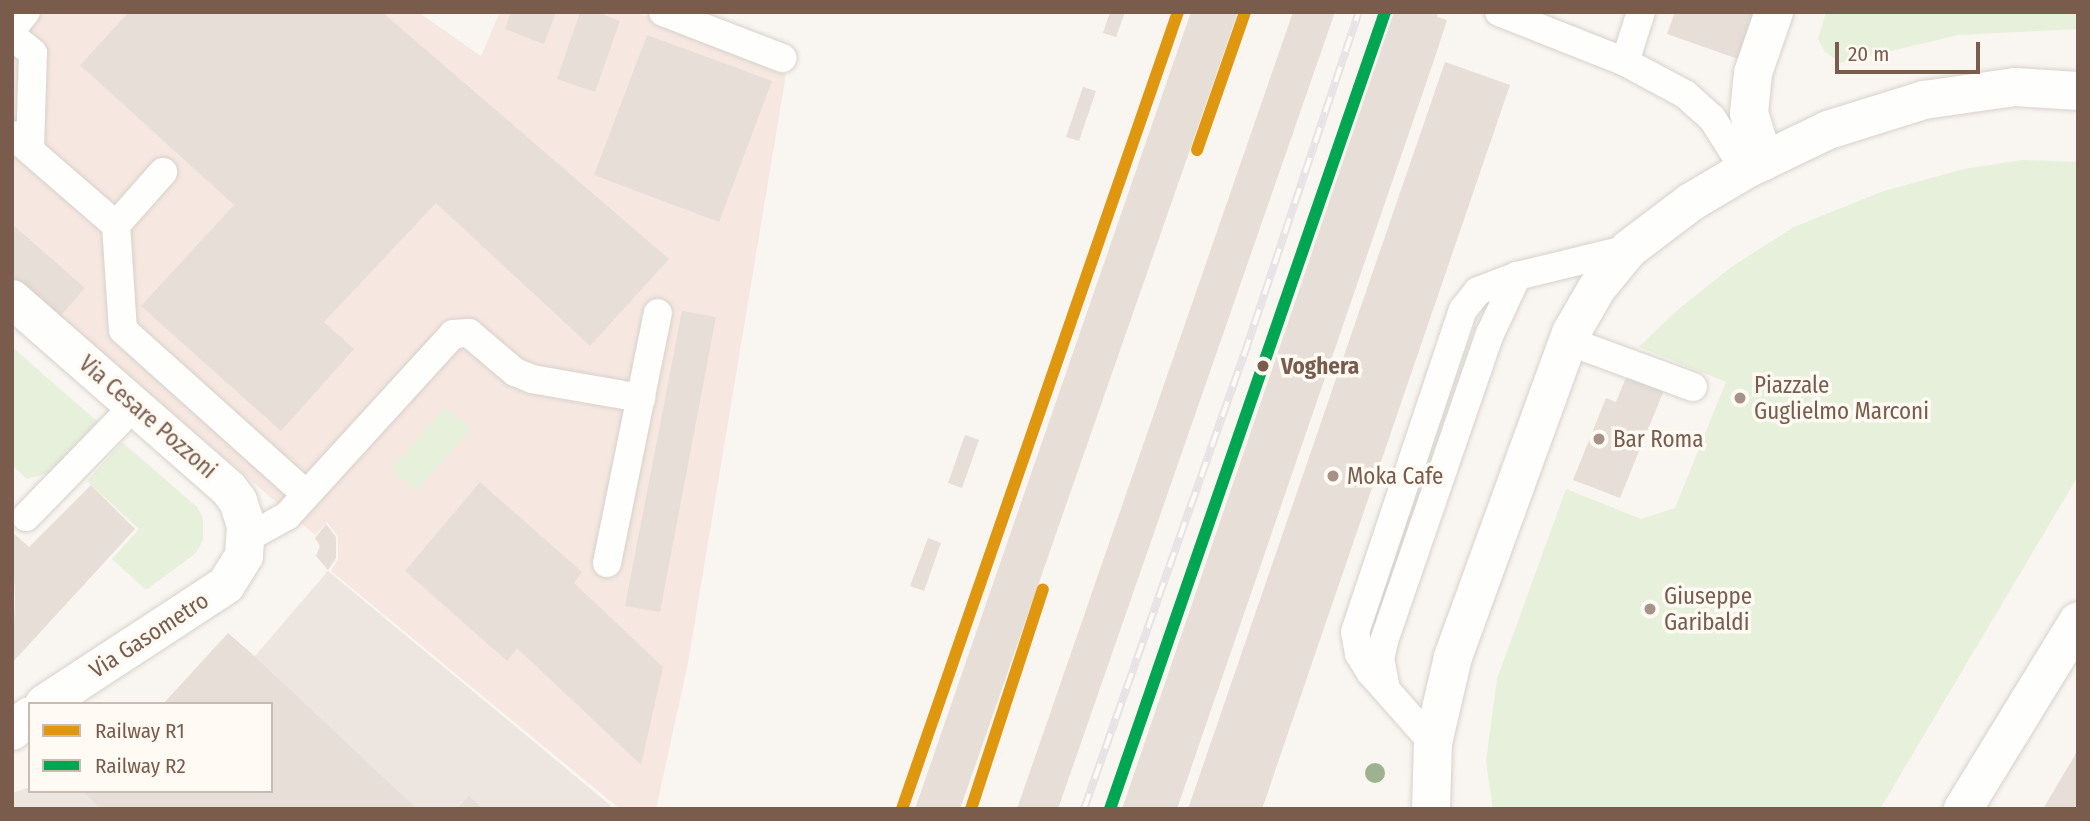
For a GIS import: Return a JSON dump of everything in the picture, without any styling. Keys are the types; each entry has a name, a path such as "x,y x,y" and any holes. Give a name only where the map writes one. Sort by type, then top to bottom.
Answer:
{"street":[{"path":"1754,166 1749,113 1753,73 1774,12"},
{"path":"1431,809 1433,743 1450,664 1567,341 1597,288 1629,249 1690,202 1754,166 1828,130 1924,100 2015,87 2078,91"},
{"name":"Via Cesare Pozzoni","path":"12,299 229,488 244,514 245,547"},
{"name":"Via Gasometro","path":"47,702 226,586 245,547"},
{"path":"1963,809 2078,621"},
{"path":"12,731 28,718"}],"lane":[{"path":"12,29 26,12"},
{"path":"1499,12 1625,62 1685,94 1712,118 1754,166"},
{"path":"1625,62 1641,12"},
{"path":"675,15 782,58"},
{"path":"12,36 33,53 21,143 116,225"},
{"path":"163,172 116,225 123,330 306,494"},
{"path":"1433,743 1386,692 1359,654 1355,632 1463,310 1478,291 1517,276 1629,249"},
{"path":"607,563 658,313"},
{"path":"245,547 287,516 453,334 469,333 515,372 532,379 641,398"},
{"path":"1567,341 1693,387"},
{"path":"26,517 134,406"}],"shaded area":[{"path":"12,12 418,12 481,56 500,12 636,12 786,74 688,663 656,809 620,809 331,571 338,559 338,537 327,522 315,535 12,277"},
{"path":"328,571 610,805 610,809 12,809 12,793 28,788 28,793 273,793 273,702 270,702 250,655 255,656"}],"green space":[{"path":"1826,12 2078,12 2078,29 1958,35 1841,63 1825,52 1818,39"},
{"path":"2022,160 2078,162 2078,476 1880,809 1493,809 1486,761 1497,679 1566,489 1641,519 1675,508 1726,382 1639,347 1675,312 1730,268 1794,227 1884,191 1964,169"},
{"path":"12,347 98,422 52,472 27,479 12,465"},
{"path":"446,407 471,429 416,491 391,469"},
{"path":"122,442 197,507 203,518 203,540 196,553 146,590 112,559 139,529 87,481"}],"building":[{"path":"129,12 382,12 669,259 590,346 436,203 324,322 354,349 281,431 141,306 234,205 80,65"},
{"path":"511,12 556,12 544,44 505,29"},
{"path":"580,12 597,12 620,21 595,92 557,79"},
{"path":"1110,12 1125,12 1116,37 1103,33"},
{"path":"1191,12 1238,12 960,809 915,809"},
{"path":"1293,12 1335,12 1058,809 1017,809"},
{"path":"1394,12 1438,12 1437,17 1447,20 1177,809 1122,809"},
{"path":"1675,12 1757,12 1741,60 1667,34"},
{"path":"647,35 772,81 719,222 594,175"},
{"path":"1445,62 1510,85 1262,809 1188,809"},
{"path":"1083,87 1096,91 1079,141 1066,137"},
{"path":"12,224 85,288 57,320 12,280"},
{"path":"682,311 716,317 660,612 625,606"},
{"path":"1627,375 1664,390 1620,498 1573,480 1606,398 1616,402"},
{"path":"965,435 979,440 962,488 948,483"},
{"path":"480,482 582,572 574,583 663,667 641,765 517,648 507,661 405,571"},
{"path":"91,485 135,529 12,663 15,599 12,532 29,547"},
{"path":"326,524 336,537 336,558 328,570 316,556 320,546 315,538"},
{"path":"928,538 941,543 924,591 910,586"},
{"path":"228,633 417,809 101,809 84,793 273,793 273,702 165,702"},
{"path":"2078,750 2078,809 2043,809"},
{"path":"469,796 483,809 457,809"}],"railway":[{"path":"1084,809 1244,355 1359,12"},
{"path":"1110,809 1385,12"}],"rail line":[{"name":"R1","path":"902,809 1178,12"},
{"name":"R1","path":"1197,150 1245,12"},
{"name":"R2","path":"1110,809 1385,12"},
{"name":"R1","path":"971,809 1043,589"}],"place":[{"name":"Voghera","path":"1263,366"},
{"name":"Piazzale Guglielmo Marconi","path":"1740,398"},
{"name":"Bar Roma","path":"1599,439"},
{"name":"Moka Cafe","path":"1333,476"},
{"name":"Giuseppe Garibaldi","path":"1650,609"}]}
